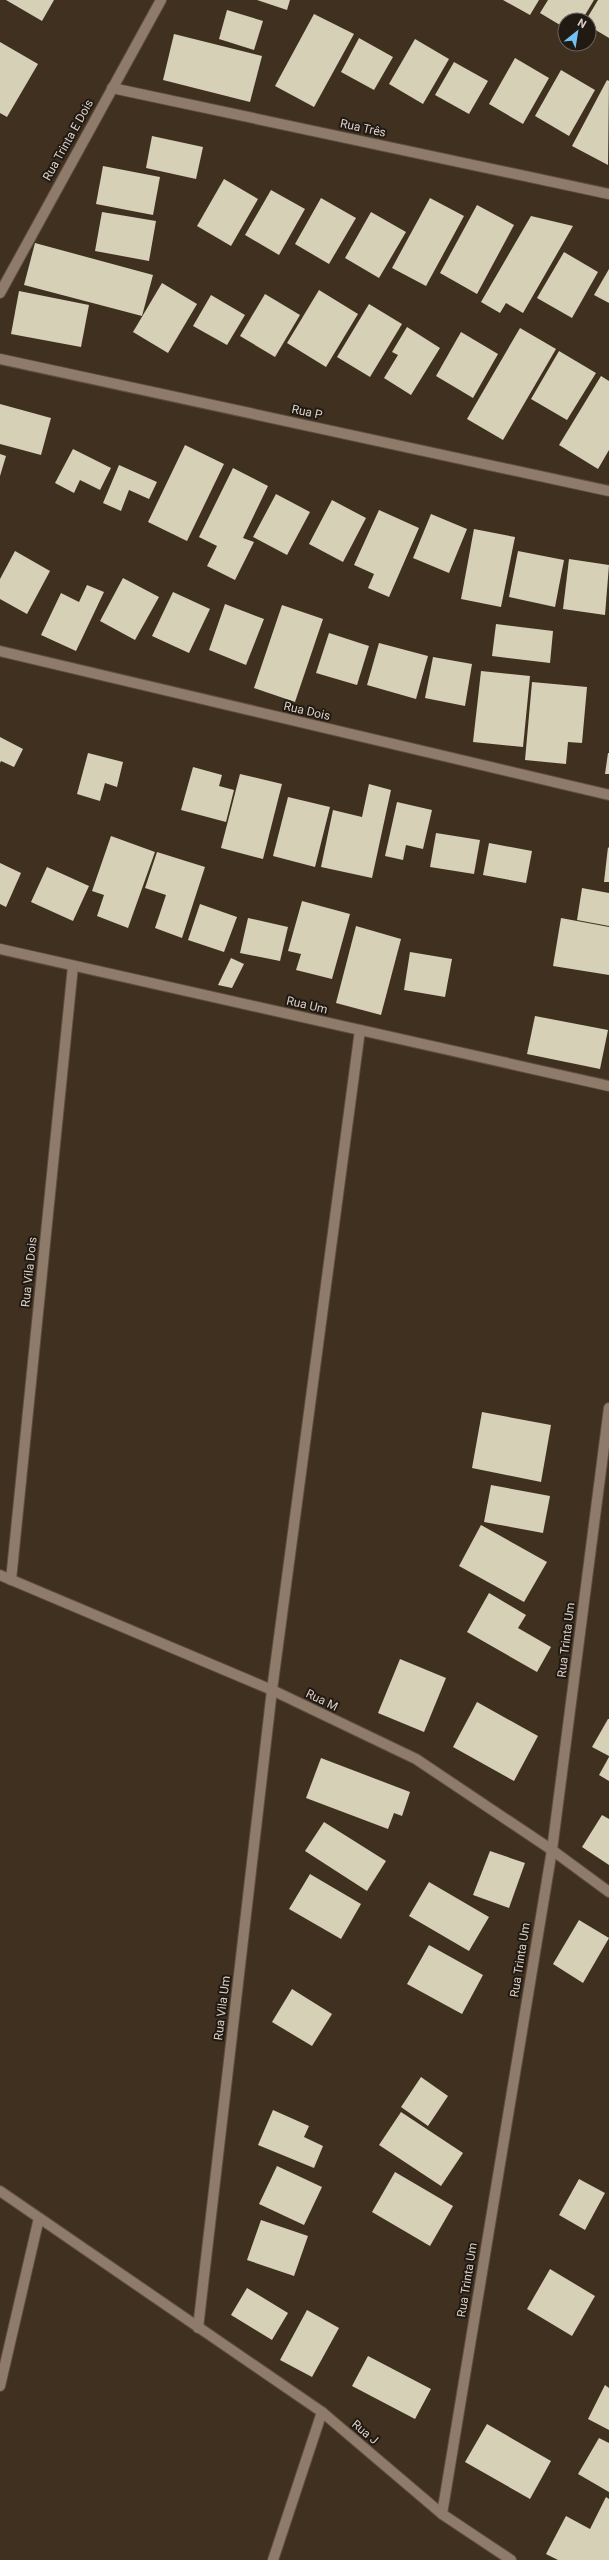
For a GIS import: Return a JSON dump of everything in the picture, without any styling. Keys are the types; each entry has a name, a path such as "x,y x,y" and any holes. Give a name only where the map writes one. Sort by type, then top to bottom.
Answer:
{"street":[{"name":"Rua Trinta E Dois","path":"0,293 161,0"},
{"name":"Rua Três","path":"112,88 609,194"},
{"name":"Rua P","path":"0,359 609,491"},
{"name":"Rua Dois","path":"0,651 609,795"},
{"name":"Rua Um","path":"0,949 609,1086"},
{"name":"Rua Vila Dois","path":"11,1580 73,966"},
{"name":"Rua Vila Um","path":"198,2328 272,1690 360,1030"},
{"name":"Rua Trinta Um","path":"442,2514 552,1850 609,1408"},
{"name":"Rua M","path":"0,1575 272,1690 416,1759 552,1850 609,1892"},
{"name":"Rua J","path":"0,2191 322,2412 442,2514 511,2560"},
{"path":"0,2386 39,2218"},
{"path":"273,2560 322,2412"}],"building":[{"path":"6,0 54,0 42,21"},
{"path":"257,0 290,0 287,10"},
{"path":"503,0 539,0 530,15"},
{"path":"548,0 594,0 587,12 557,12 557,23 540,13"},
{"path":"598,0 609,0 609,38 597,31 597,12 591,12"},
{"path":"227,10 263,21 254,50 219,39"},
{"path":"314,14 354,34 314,107 275,86"},
{"path":"174,34 262,56 250,102 163,80"},
{"path":"359,38 393,57 374,90 341,72"},
{"path":"415,39 449,59 423,104 389,84"},
{"path":"0,42 38,64 7,117 0,113"},
{"path":"515,58 549,78 523,124 489,104"},
{"path":"454,62 488,81 469,114 435,95"},
{"path":"561,70 595,90 569,136 535,116"},
{"path":"607,80 609,81 608,165 572,146"},
{"path":"152,136 203,147 196,179 146,168"},
{"path":"103,166 160,177 153,215 96,204"},
{"path":"224,179 258,199 231,246 197,226"},
{"path":"271,190 305,209 279,255 245,235"},
{"path":"321,198 356,218 329,264 295,244"},
{"path":"430,198 464,216 426,286 392,268"},
{"path":"477,205 514,225 477,294 440,273"},
{"path":"102,212 156,221 149,261 95,251"},
{"path":"371,212 406,232 379,278 345,258"},
{"path":"531,216 573,226 523,313 506,303 500,313 481,302"},
{"path":"35,243 153,275 142,316 24,285"},
{"path":"564,252 598,272 572,318 537,298"},
{"path":"609,269 609,303 594,295"},
{"path":"162,283 197,304 168,353 133,332"},
{"path":"319,290 358,314 326,367 287,343"},
{"path":"19,291 89,305 81,347 11,334"},
{"path":"265,294 300,315 275,357 240,336"},
{"path":"211,295 245,315 227,345 193,326"},
{"path":"369,304 402,324 370,377 337,357"},
{"path":"407,327 440,348 411,395 384,378 398,355 392,352"},
{"path":"520,328 556,349 503,440 467,419"},
{"path":"461,332 498,354 473,398 436,376"},
{"path":"559,351 596,373 567,420 531,399"},
{"path":"601,376 609,381 609,450 598,469 559,445"},
{"path":"0,404 51,418 41,455 0,444"},
{"path":"185,445 224,464 187,541 148,522"},
{"path":"73,449 111,468 100,490 80,480 74,493 55,483"},
{"path":"0,454 6,456 0,476"},
{"path":"119,465 157,482 149,499 129,490 121,511 103,503"},
{"path":"233,468 268,486 243,538 254,542 235,580 207,566 217,546 199,537"},
{"path":"276,494 310,512 287,555 253,537"},
{"path":"332,500 366,518 343,562 309,544"},
{"path":"379,510 419,528 389,597 368,588 374,574 354,565"},
{"path":"431,514 467,529 449,573 413,558"},
{"path":"474,529 515,537 501,607 461,599"},
{"path":"15,551 50,571 27,614 0,599 0,579"},
{"path":"518,551 564,560 555,607 509,597"},
{"path":"569,559 609,565 605,615 563,609"},
{"path":"123,578 159,597 135,640 100,621"},
{"path":"87,585 104,592 76,651 41,635 61,593 79,602"},
{"path":"173,592 210,609 189,653 152,636"},
{"path":"225,604 264,619 246,665 209,650"},
{"path":"282,605 323,619 295,702 254,688"},
{"path":"496,624 553,631 550,663 492,656"},
{"path":"329,633 369,646 357,685 316,673"},
{"path":"379,643 428,656 416,699 367,685"},
{"path":"433,657 472,664 465,706 425,698"},
{"path":"481,671 530,676 523,747 473,742"},
{"path":"532,682 587,687 582,743 568,742 566,764 525,760"},
{"path":"0,737 23,749 14,767 1,761 0,763"},
{"path":"88,753 123,762 117,787 105,783 100,801 77,794"},
{"path":"608,753 609,774 605,774"},
{"path":"193,767 222,775 219,786 234,790 226,822 181,810"},
{"path":"240,774 282,784 263,859 221,848"},
{"path":"369,784 391,790 372,878 321,867 333,810 362,817"},
{"path":"288,797 330,807 315,867 273,856"},
{"path":"397,802 432,810 423,849 406,845 403,860 385,856"},
{"path":"436,833 480,840 474,874 430,867"},
{"path":"111,836 155,852 128,928 97,916 104,895 92,891"},
{"path":"489,843 532,851 526,883 483,875"},
{"path":"608,847 609,882 604,882"},
{"path":"157,852 205,867 182,938 155,928 166,895 145,888"},
{"path":"0,863 21,873 6,907 0,904"},
{"path":"47,867 89,886 73,921 31,902"},
{"path":"582,888 609,893 609,926 577,920"},
{"path":"302,901 350,914 332,979 296,970 301,954 288,951"},
{"path":"200,904 237,917 224,952 188,940"},
{"path":"248,918 288,927 280,961 240,953"},
{"path":"561,918 609,927 609,975 553,966"},
{"path":"356,926 401,939 381,1015 336,1003"},
{"path":"410,952 452,959 445,997 404,990"},
{"path":"231,958 244,964 232,988 218,985"},
{"path":"535,1016 608,1030 600,1069 527,1054"},
{"path":"482,1412 551,1425 541,1482 472,1468"},
{"path":"491,1485 550,1496 543,1533 484,1522"},
{"path":"481,1525 547,1562 524,1602 459,1566"},
{"path":"489,1593 526,1615 518,1628 551,1647 537,1672 467,1632"},
{"path":"400,1659 446,1678 424,1732 378,1713"},
{"path":"477,1702 538,1736 514,1781 453,1747"},
{"path":"609,1719 609,1756 592,1747"},
{"path":"609,1757 609,1781 599,1775"},
{"path":"321,1758 410,1792 402,1816 394,1813 388,1829 306,1798"},
{"path":"602,1815 609,1819 609,1865 582,1847"},
{"path":"324,1822 386,1861 367,1891 305,1851"},
{"path":"490,1851 525,1863 509,1908 473,1895"},
{"path":"310,1874 361,1904 341,1939 289,1909"},
{"path":"429,1882 489,1917 469,1951 409,1916"},
{"path":"579,1920 609,1938 583,1983 553,1964"},
{"path":"429,1945 483,1975 462,2014 407,1984"},
{"path":"292,1989 332,2014 312,2046 272,2022"},
{"path":"421,2077 448,2096 428,2126 401,2107"},
{"path":"273,2110 309,2126 304,2137 323,2146 314,2168 258,2145"},
{"path":"401,2112 463,2153 441,2186 379,2145"},
{"path":"277,2166 322,2187 304,2225 259,2204"},
{"path":"395,2172 453,2206 430,2246 372,2212"},
{"path":"579,2179 605,2193 585,2230 559,2215"},
{"path":"261,2220 308,2236 294,2276 247,2260"},
{"path":"550,2269 595,2296 572,2336 527,2309"},
{"path":"247,2288 288,2313 272,2340 231,2315"},
{"path":"307,2310 339,2328 312,2377 280,2360"},
{"path":"368,2356 431,2389 415,2419 352,2386"},
{"path":"605,2385 609,2388 609,2430 588,2419"},
{"path":"487,2424 551,2461 530,2499 465,2462"},
{"path":"599,2438 609,2443 609,2492 578,2474"},
{"path":"606,2497 609,2499 609,2560 558,2560 546,2554 566,2516 590,2529"}]}
